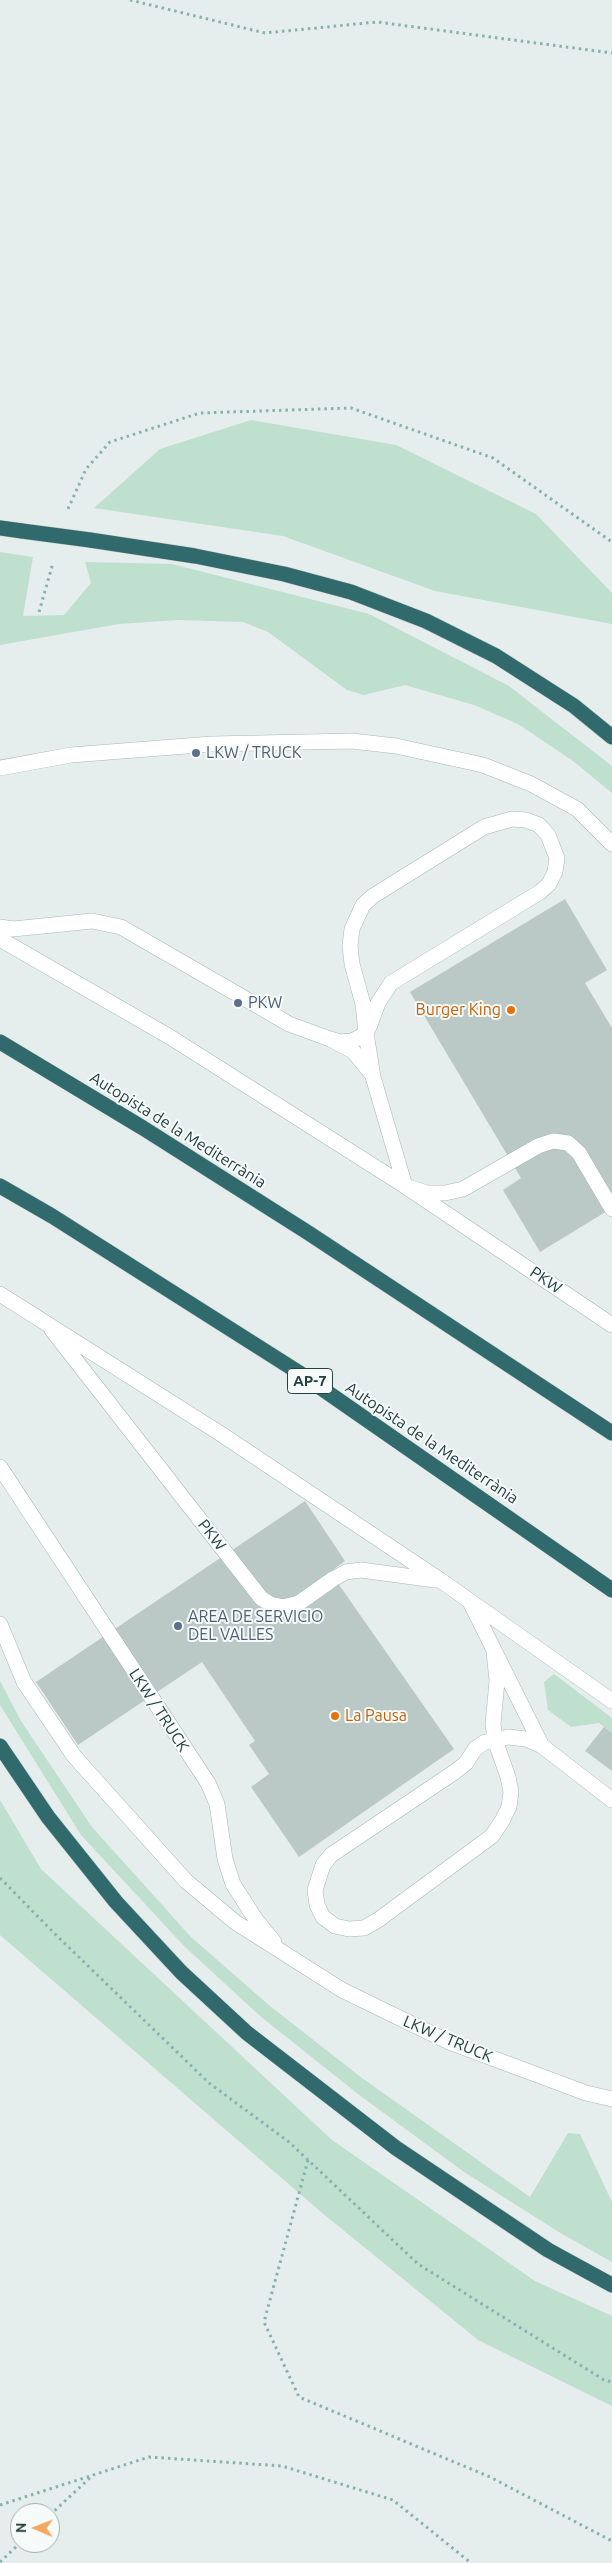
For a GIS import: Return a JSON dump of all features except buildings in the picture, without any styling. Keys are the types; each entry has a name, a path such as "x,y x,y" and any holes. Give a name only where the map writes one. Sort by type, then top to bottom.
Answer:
{"highway":[{"path":"0,528 90,540 213,560 284,574 351,592 426,622 496,656 574,706 612,736"},
{"name":"Autopista de la Mediterrània","path":"0,1042 143,1128 298,1226 612,1432"},
{"name":"Autopista de la Mediterrània","path":"0,1186 298,1372 612,1590"},
{"path":"0,1746 48,1817 116,1902 181,1972 247,2034 412,2159 548,2250 612,2285"}],"lane":[{"path":"0,768 71,755 139,748 288,741 352,741 442,754 483,765 531,784 578,809 612,834"},
{"path":"578,809 612,844"},
{"path":"330,1039 352,1042 366,1033 378,1003 391,983 540,892 549,884 557,858 548,835 539,825 526,820 512,819 484,827 373,896 363,905 352,929 350,946 352,964 363,1004 366,1033 373,1077 405,1186"},
{"path":"0,927 13,929 92,921 121,927 289,1024 330,1039 353,1051 373,1077"},
{"name":"PKW","path":"0,939 170,1037 405,1186 612,1325"},
{"name":"PKW","path":"405,1186 428,1193 445,1194 462,1189 538,1146 552,1141 568,1143 579,1153 612,1209"},
{"name":"PKW","path":"0,1294 220,1434 440,1580 612,1700"},
{"name":"PKW","path":"45,1321 261,1598 270,1604 283,1607 299,1603 333,1578 346,1572 361,1570 440,1580"},
{"name":"LKW / TRUCK","path":"0,1467 208,1783 217,1804 225,1860 232,1884 256,1920 293,1960"},
{"path":"469,1601 542,1746"},
{"name":"LKW / TRUCK","path":"0,1624 24,1682 74,1756 186,1881 235,1922 342,1990 449,2042 612,2100"},
{"path":"494,1651 497,1681 494,1724 495,1740 508,1777 511,1792 508,1807 492,1836 378,1920 364,1928 349,1929 336,1926 323,1917 317,1905 315,1890 323,1865 331,1855 456,1771 466,1763 474,1749 485,1742 495,1740 508,1737 526,1739 542,1746 612,1800"}],"path":[{"path":"130,0 266,33 377,22 612,53"},
{"path":"67,512 86,469 110,442 200,413 351,408 493,458 612,542"},
{"path":"40,612 54,558"},
{"path":"0,1878 209,2083 289,2142 418,2264 604,2380 612,2382"},
{"path":"308,2160 264,2322 300,2397 490,2477 612,2541"},
{"path":"0,2504 148,2457 282,2466 393,2500 471,2563"},
{"path":"60,2506 94,2474"},
{"path":"0,2562 10,2552"}],"green space":[{"path":"251,420 396,445 536,514 612,593 612,624 435,591 283,536 94,508 160,449"},
{"path":"0,552 33,557 23,616 64,615 91,583 85,562 172,564 369,614 509,686 612,766 612,793 573,761 518,724 474,705 405,685 364,695 347,690 268,632 243,622 178,620 119,624 0,645"},
{"path":"554,1674 612,1718 612,1733 599,1723 571,1727 548,1710 544,1682"},
{"path":"0,1681 21,1721 92,1827 191,1937 270,2006 362,2078 530,2197 568,2133 580,2134 612,2202 612,2262 562,2234 464,2172 358,2094 260,2016 184,1946 81,1835 0,1705"},
{"path":"0,1800 41,1869 332,2140 535,2281 612,2316 612,2406 478,2340 321,2212 0,1935"}],"place":[{"name":"LKW / TRUCK","path":"196,753"},
{"name":"PKW","path":"238,1003"},
{"name":"Burger King","path":"511,1010"},
{"name":"AREA DE SERVICIO DEL VALLES","path":"178,1626"},
{"name":"La Pausa","path":"335,1716"}]}
